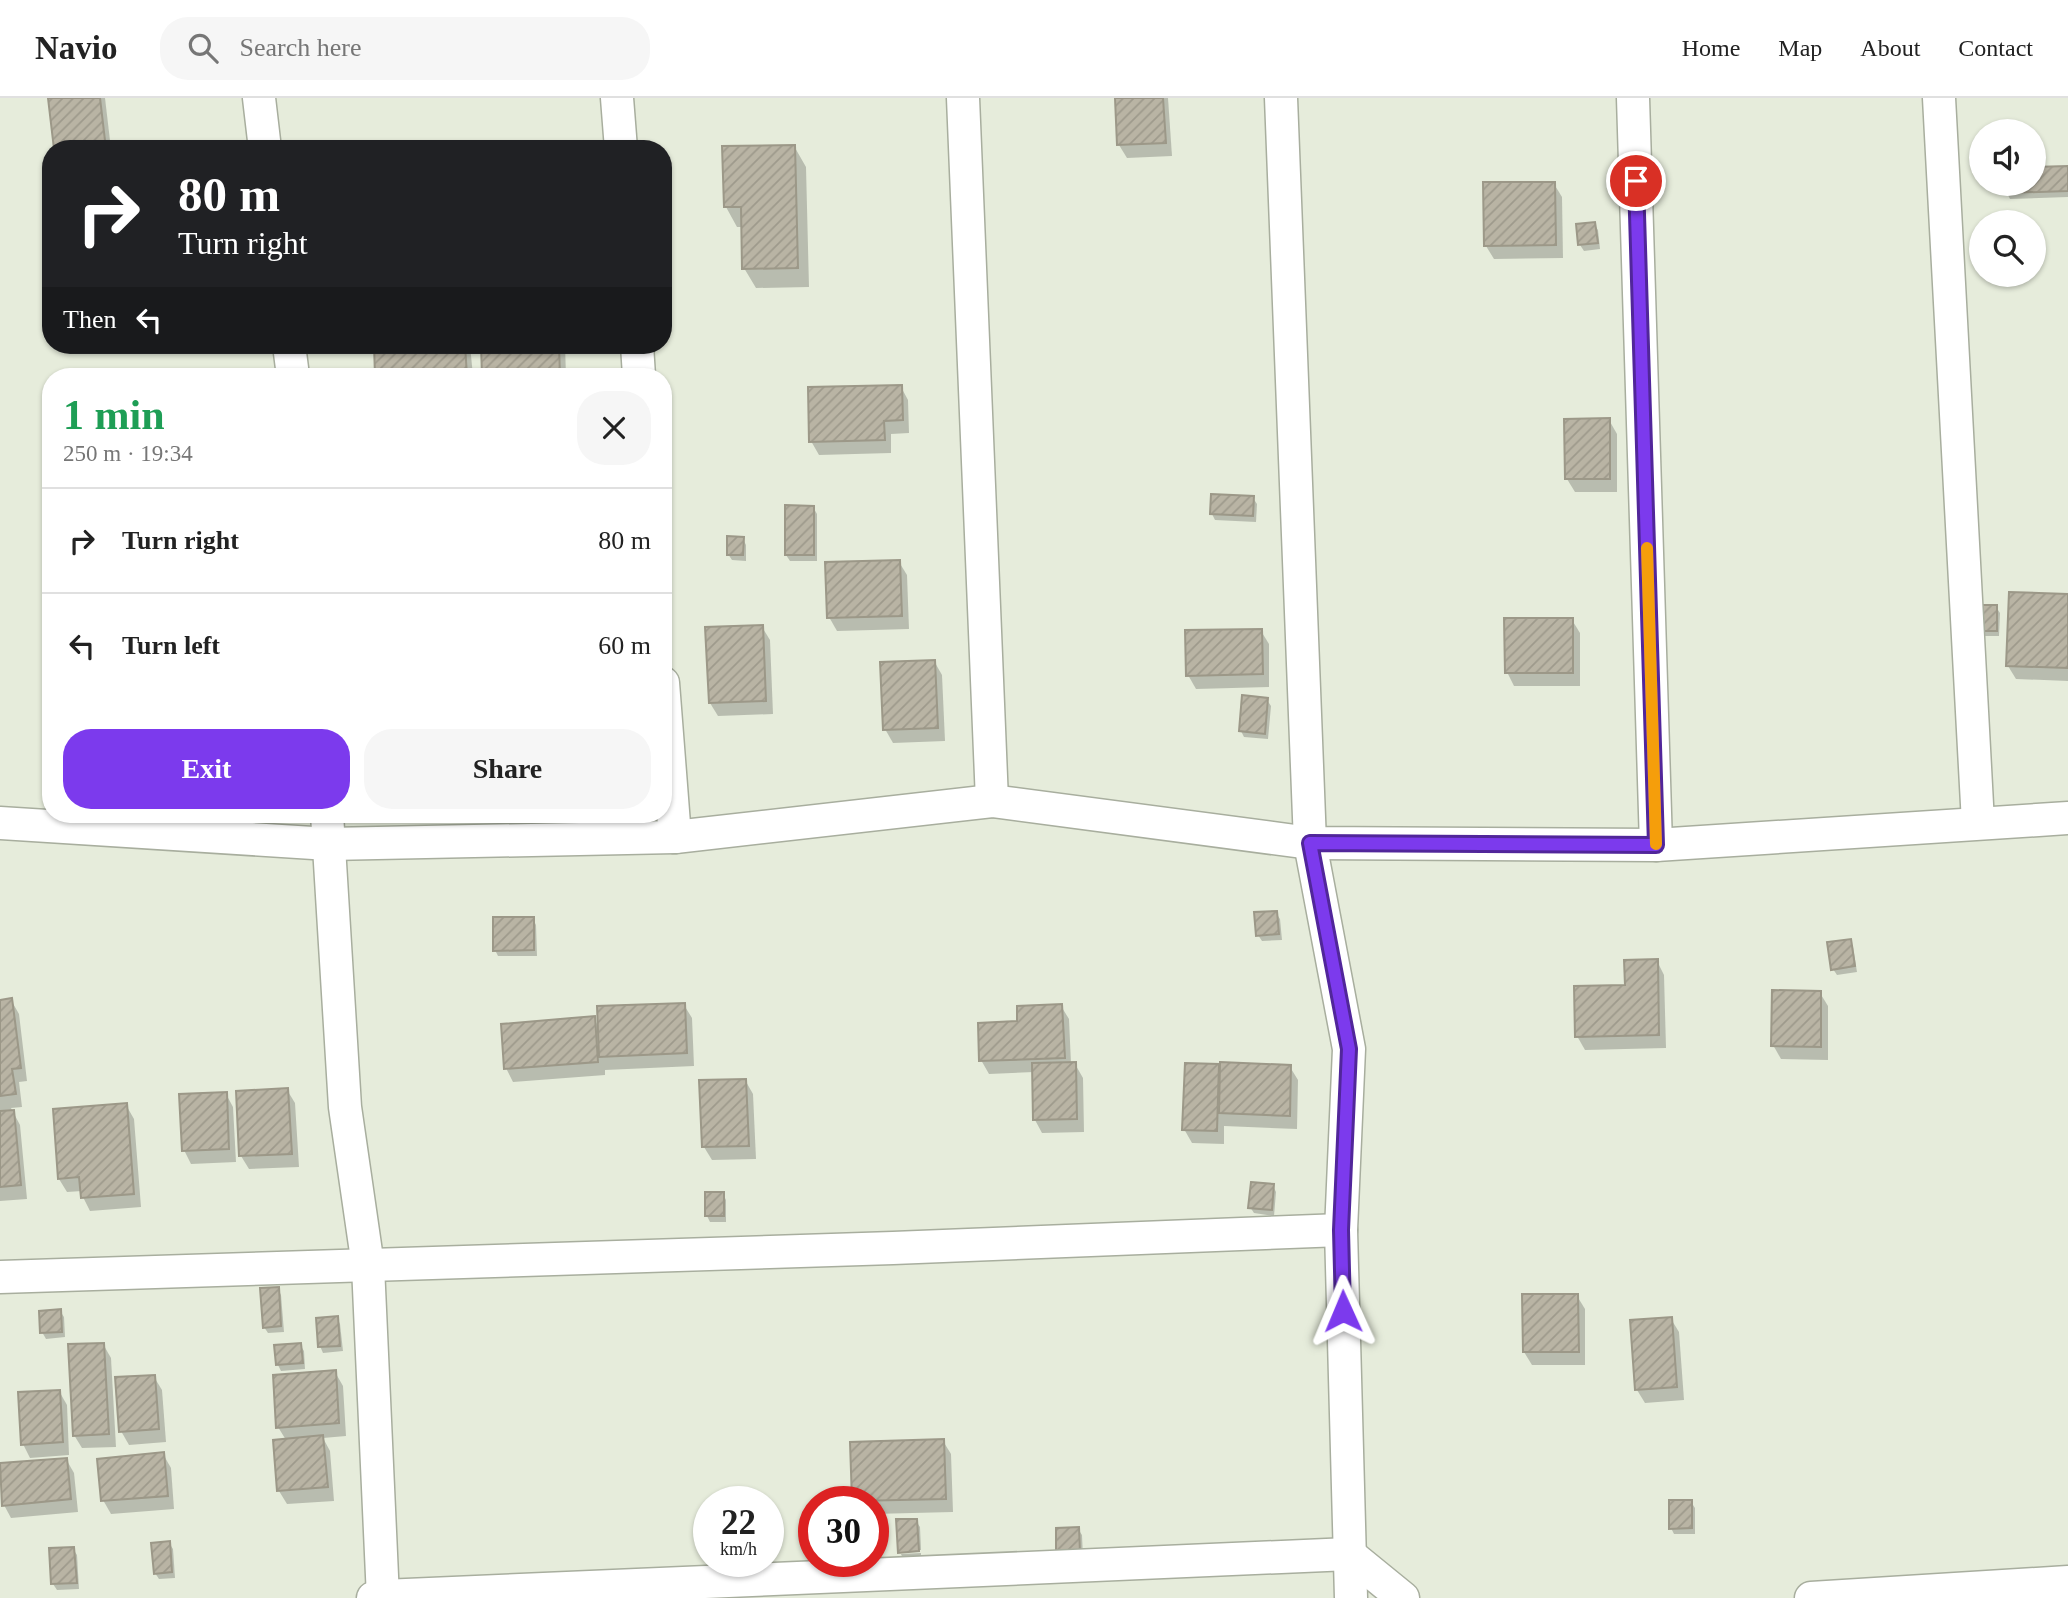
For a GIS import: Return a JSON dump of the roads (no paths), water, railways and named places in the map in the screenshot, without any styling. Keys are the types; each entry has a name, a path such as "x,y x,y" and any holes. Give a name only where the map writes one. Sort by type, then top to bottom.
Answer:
{"street":[{"path":"259,98 264,140"},
{"path":"617,98 620,140"},
{"path":"963,98 992,801"},
{"path":"1281,98 1310,843 1349,1049 1341,1230 1350,1598"},
{"path":"1633,98 1656,845"},
{"path":"1939,98 1978,823"},
{"path":"672,798 675,837"},
{"path":"0,823 675,837 992,801 1310,843 1656,845 2068,818"},
{"path":"328,829 345,1107 369,1266 380,1597 1349,1554 1403,1598"},
{"path":"0,1277 879,1249 1341,1230"},
{"path":"1811,1598 2068,1582"}]}
